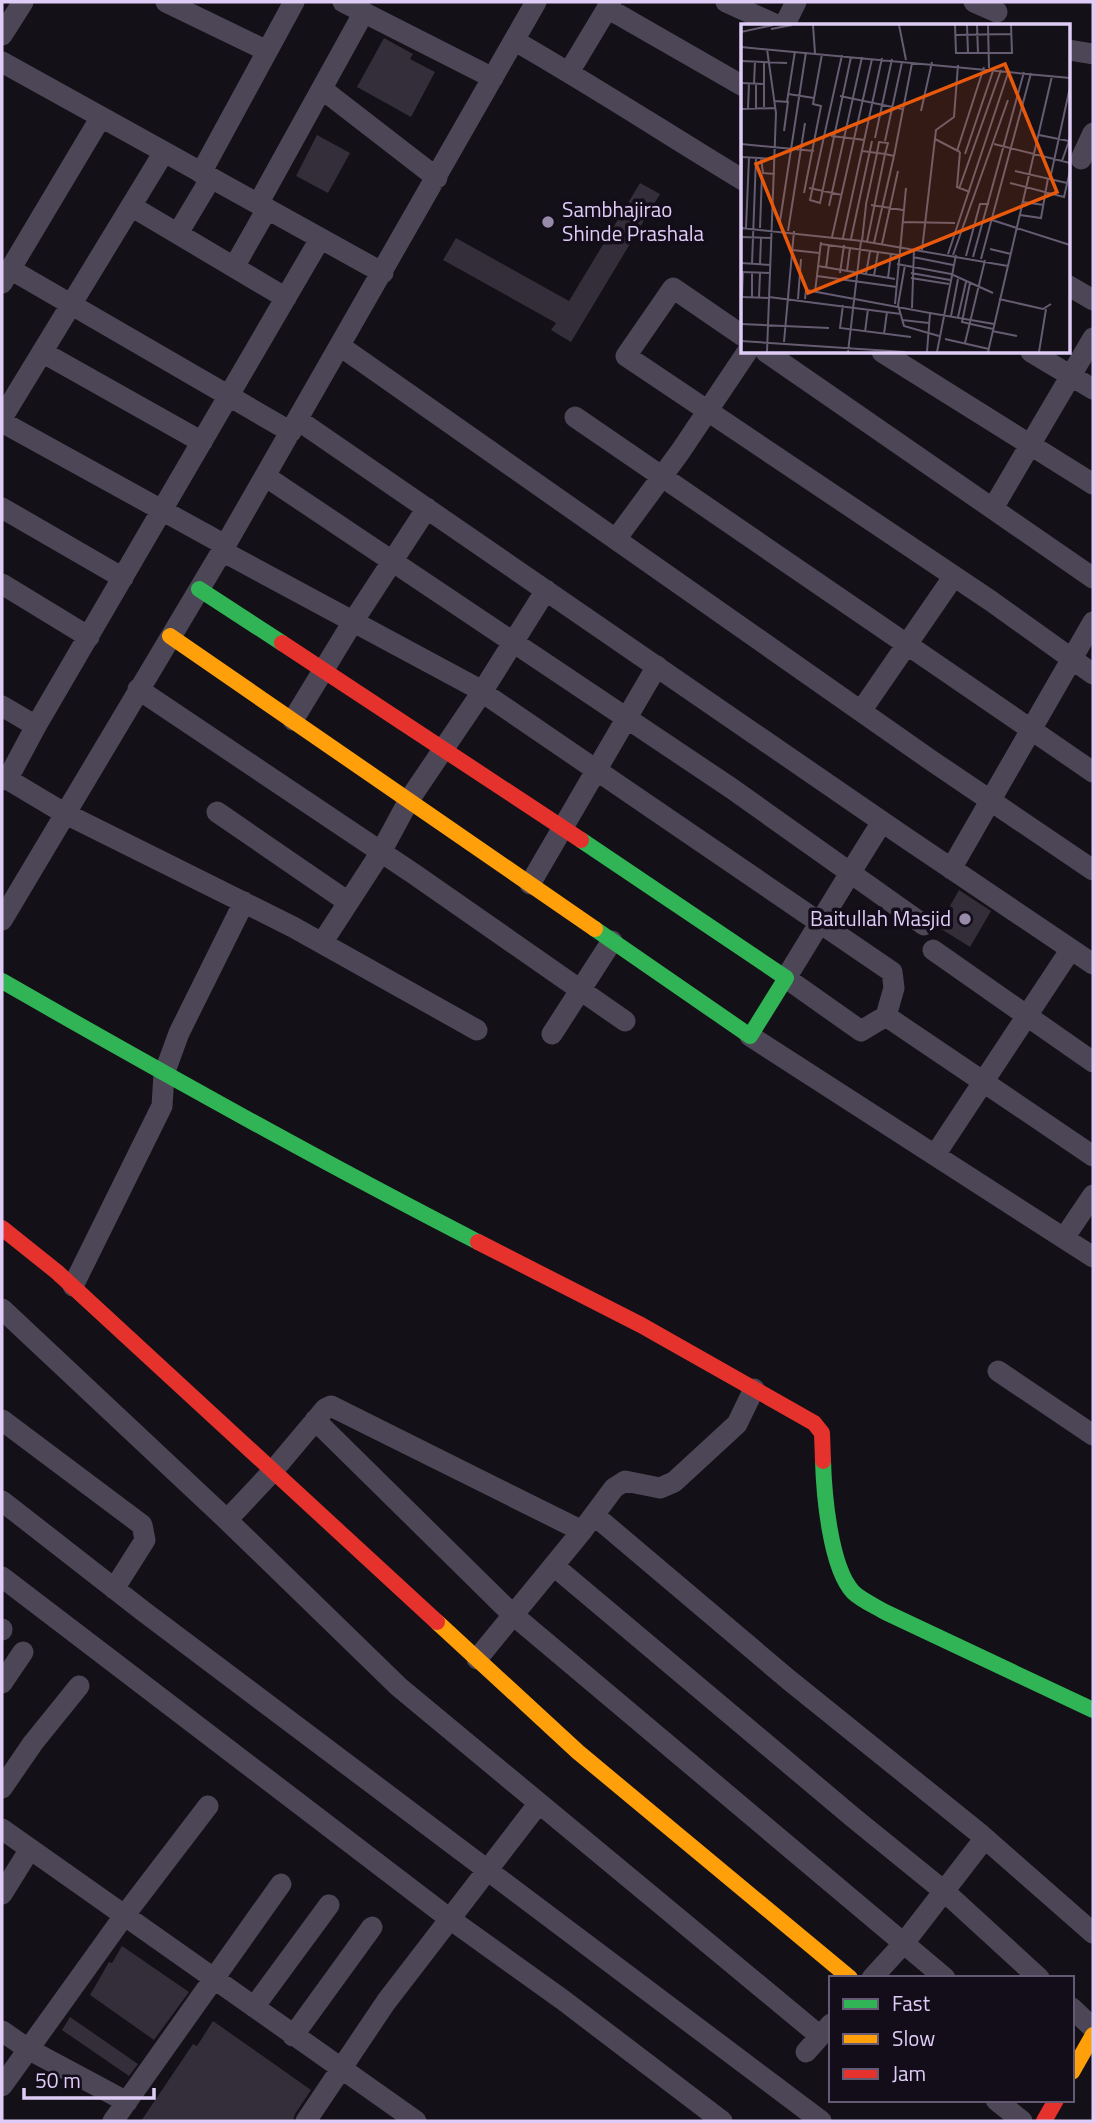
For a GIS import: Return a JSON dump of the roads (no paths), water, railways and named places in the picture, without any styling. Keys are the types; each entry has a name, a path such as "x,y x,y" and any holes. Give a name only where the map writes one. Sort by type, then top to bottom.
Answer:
{"street":[{"path":"2,35 23,2"},
{"path":"166,2 267,51"},
{"path":"178,233 267,51 294,2"},
{"path":"343,2 493,78"},
{"path":"3,914 224,548 536,2"},
{"path":"726,2 775,24"},
{"path":"785,24 796,2"},
{"path":"974,2 998,12"},
{"path":"569,72 609,5 741,85"},
{"path":"234,267 322,89 364,12"},
{"path":"515,41 741,179"},
{"path":"1070,50 1093,54"},
{"path":"2,62 383,273"},
{"path":"322,89 437,178"},
{"path":"101,117 6,276 71,304 229,396 295,426 427,508 1093,964"},
{"path":"1081,158 1093,133"},
{"path":"164,152 2,420 482,692 892,972 894,988 886,1016 861,1031 563,827 199,589"},
{"path":"131,206 286,298"},
{"path":"320,239 5,778 64,813 322,943 477,1030"},
{"path":"1070,287 1093,300"},
{"path":"741,336 673,288 626,356 954,576 1093,674"},
{"path":"993,508 1093,338"},
{"path":"340,346 1093,870"},
{"path":"42,352 202,442"},
{"path":"616,539 746,354"},
{"path":"769,354 1093,578"},
{"path":"885,354 1093,484"},
{"path":"1034,354 1093,389"},
{"path":"575,417 1093,772"},
{"path":"265,476 627,718 923,925"},
{"path":"2,508 123,578"},
{"path":"293,720 427,508"},
{"path":"861,711 954,576"},
{"path":"2,584 89,637"},
{"path":"322,943 381,852 409,800 482,692 546,590"},
{"path":"951,869 1093,622"},
{"path":"170,636 750,1036 1093,1257"},
{"path":"530,884 657,666"},
{"path":"138,689 625,1020"},
{"path":"2,706 36,726"},
{"path":"217,812 348,902"},
{"path":"750,1036 882,822"},
{"path":"72,1286 162,1106 163,1074 179,1033 244,902"},
{"path":"552,1034 612,941"},
{"path":"933,950 1093,1062"},
{"path":"935,1155 1071,950"},
{"path":"2,981 163,1074 365,1184 641,1325 814,1423 822,1433 824,1494 838,1566 853,1592 885,1612 1093,1710"},
{"path":"886,1016 1093,1156"},
{"path":"1064,1238 1093,1195"},
{"path":"2,1228 72,1286 578,1752 848,1976"},
{"path":"2,1309 227,1520 399,1687 825,2030 806,2052"},
{"path":"998,1371 1093,1435"},
{"path":"477,1659 614,1488 625,1480 660,1488 674,1482 737,1424 754,1389"},
{"path":"227,1520 325,1409 331,1406 588,1523 985,1839 1093,1933"},
{"path":"2,1420 142,1525 145,1540 114,1589"},
{"path":"315,1420 512,1614 943,1976"},
{"path":"2,1501 114,1589 821,2121"},
{"path":"554,1566 945,1892 1037,1976"},
{"path":"2,1577 450,1919 563,2000 722,2121"},
{"path":"2,1683 23,1652"},
{"path":"2,1788 33,1743 79,1686"},
{"path":"306,2121 386,2002 539,1802"},
{"path":"2,2086 124,1916 208,1806"},
{"path":"2,1829 416,2121"},
{"path":"874,1976 904,1943 985,1839"},
{"path":"2,1894 30,1849"},
{"path":"2,2031 123,2114 281,1884"},
{"path":"254,2007 329,1905"},
{"path":"293,2036 372,1927"},
{"path":"1074,2010 1093,2028"},
{"path":"1074,2069 1093,2035"},
{"path":"998,2102 1022,2121"},
{"path":"1044,2121 1055,2102"}],"place":[{"name":"Sambhajirao Shinde Prashala","path":"548,222"},
{"name":"Baitullah Masjid","path":"965,919"}]}
